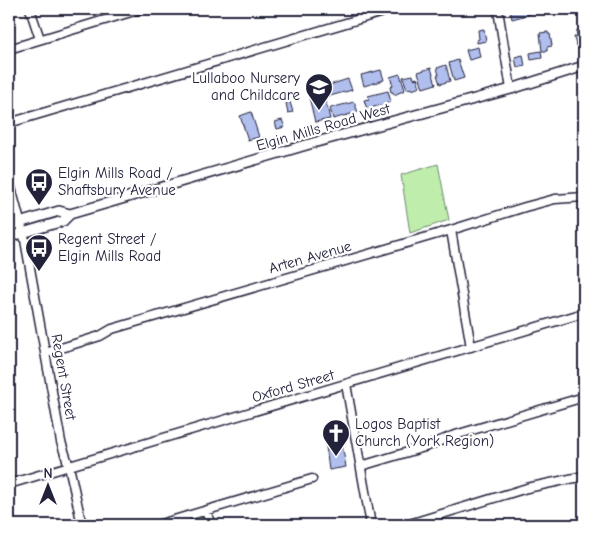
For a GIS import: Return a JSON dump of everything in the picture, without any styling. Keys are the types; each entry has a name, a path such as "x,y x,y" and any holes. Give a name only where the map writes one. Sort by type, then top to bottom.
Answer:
{"main road":[{"name":"Elgin Mills Road West","path":"9,237 63,221 70,214 331,138 511,89 584,66"},
{"name":"Elgin Mills Road West","path":"9,226 60,211 70,214"}],"street":[{"path":"30,9 40,39"},
{"path":"9,49 141,9"},
{"path":"9,123 393,9"},
{"path":"499,9 511,89"},
{"name":"Regent Street","path":"9,180 24,233 62,442 82,525"},
{"name":"Arten Avenue","path":"45,353 100,336 112,330 525,207 555,199 584,197"},
{"path":"451,230 471,346"},
{"name":"Oxford Street","path":"9,484 584,313"},
{"path":"346,384 371,525"},
{"path":"361,466 428,446 452,436 584,397"},
{"path":"406,525 442,519 527,488 584,476"},
{"path":"157,525 312,478"},
{"path":"206,511 210,525"}],"green space":[{"path":"438,164 449,220 410,233 401,175"}],"building":[{"path":"510,9 537,9 538,12 512,19"},
{"path":"484,29 486,41 477,43 479,39 478,30"},
{"path":"584,29 584,44 576,46 574,37 577,36 576,31"},
{"path":"548,32 552,46 547,47 547,51 542,51 540,33"},
{"path":"478,47 480,57 469,60 466,50"},
{"path":"541,51 542,58 531,60 530,53"},
{"path":"523,55 525,66 517,68 515,57"},
{"path":"458,60 464,78 454,81 449,63"},
{"path":"446,65 450,81 440,84 437,68"},
{"path":"431,68 436,84 423,88 418,72"},
{"path":"381,70 384,80 364,86 361,75"},
{"path":"400,74 405,90 394,95 391,92 390,87 393,86 390,77"},
{"path":"413,75 414,79 417,78 420,87 412,90 412,88 407,89 403,77"},
{"path":"348,79 352,90 326,97 323,87"},
{"path":"320,91 322,102 326,102 330,119 315,122 309,97 312,96 312,93"},
{"path":"388,91 391,102 367,109 364,100 369,99 368,96"},
{"path":"290,102 293,112 288,113 286,103"},
{"path":"354,102 358,112 333,119 330,108"},
{"path":"251,112 259,137 248,140 240,116"},
{"path":"282,120 285,127 277,129 275,122"},
{"name":"Logos Baptist Church (York Region)","path":"342,444 346,467 329,470 326,447"}],"place":[{"name":"Lullaboo Nursery and Childcare","path":"319,111"},
{"name":"Elgin Mills Road / Shaftsbury Avenue","path":"39,206"},
{"name":"Regent Street / Elgin Mills Road","path":"39,272"},
{"name":"Logos Baptist Church (York Region)","path":"336,457"}]}
